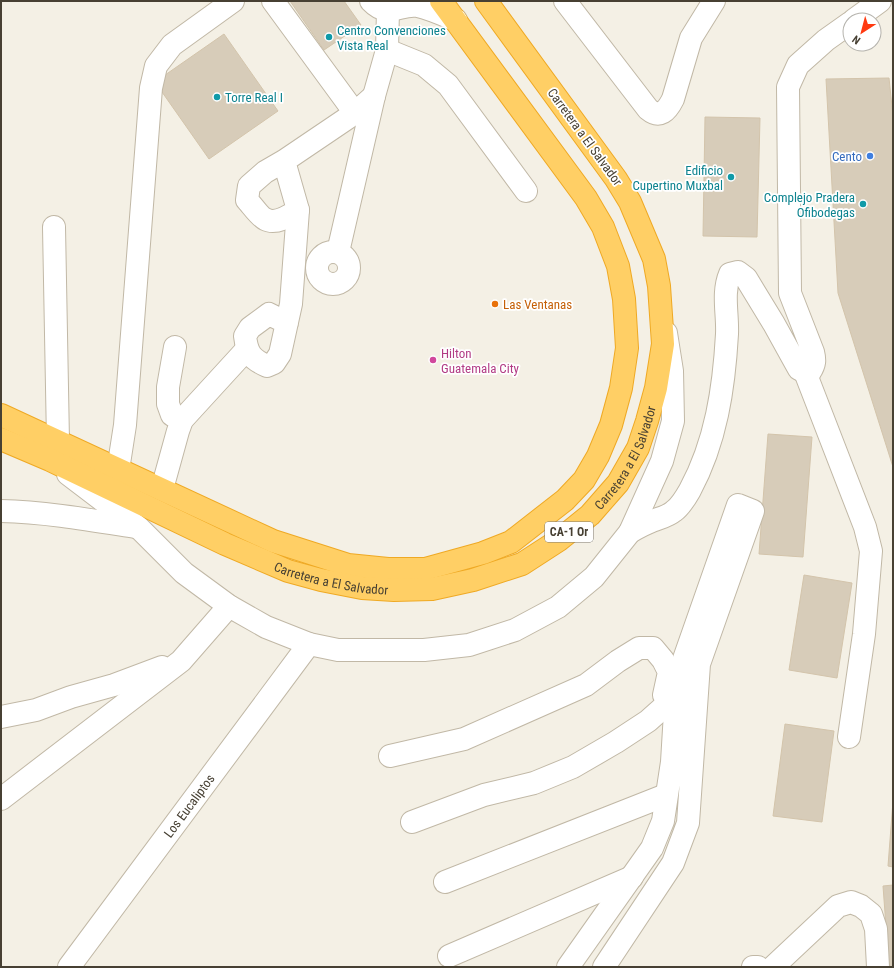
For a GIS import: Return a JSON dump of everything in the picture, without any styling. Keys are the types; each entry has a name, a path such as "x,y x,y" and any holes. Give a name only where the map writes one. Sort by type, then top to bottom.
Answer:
{"highway":[{"name":"Carretera a El Salvador","path":"1,439 54,450 118,470 273,541 348,565 388,569 425,569 483,552 511,542 565,500 584,480 598,456 611,425 621,388 627,348 624,300 618,266 603,227 586,198 442,1"},
{"name":"Carretera a El Salvador","path":"1,415 54,450 225,544 288,571 314,579 362,588 394,590 432,589 473,580 522,564 542,552 590,515 618,483 638,448 656,388 663,344 659,286 654,259 630,202 620,185 486,1"}],"street":[{"path":"118,470 125,425 151,88 156,66 172,45 233,1"},
{"path":"273,1 355,113"},
{"path":"565,1 648,109 655,114 663,112 668,108 673,99 691,38 710,3"},
{"path":"865,12 880,1"},
{"path":"338,252 374,96 387,50 380,6 416,6 456,20"},
{"path":"630,532 651,521 663,518 675,511 685,499 705,458 719,406 724,376 727,328 726,292 730,274 738,272 746,278 799,369 805,372 810,372 814,366 815,360 790,293 788,87 798,65 826,40 842,29"},
{"path":"387,50 424,65 448,85 526,191"},
{"path":"298,210 276,221 264,219 247,200 249,186 265,172 284,162 355,113 374,96"},
{"path":"284,162 298,210 291,304 287,323 280,354 274,363 267,366 257,362 247,349 245,336 250,328 269,314 287,323"},
{"path":"54,227 54,450 139,528 184,573 229,606 266,627 309,644 338,650 424,650 469,645 516,630 558,607 594,577 630,532 662,461 673,421 672,371 659,286"},
{"path":"175,347 168,387 168,404 172,415 182,420"},
{"path":"162,489 182,420 247,349"},
{"path":"805,372 865,527 871,552 864,634 849,736"},
{"path":"412,822 484,795 534,783 573,767 648,721 669,702 738,505 753,511 699,664 682,763 666,795 663,820 652,848 572,961 557,967"},
{"path":"1,511 24,511 139,528"},
{"path":"1,799 181,660 229,606"},
{"name":"Los Eucaliptos","path":"69,967 309,644"},
{"path":"390,756 464,739 586,686 618,661 639,648 653,648 663,660 669,672 669,702 682,763 688,823 673,863 604,967"},
{"path":"1,717 36,710 71,697 114,685 181,660"},
{"path":"445,882 666,795"},
{"path":"449,956 632,877"},
{"path":"773,967 838,906 851,902 861,906 871,914 876,929 878,967"},
{"path":"753,967 758,967"}],"building":[{"name":"Centro Convenciones Vista Real","path":"290,1 344,1 361,25 324,50"},
{"name":"Torre Real I","path":"224,34 278,111 209,159 155,82"},
{"name":"Complejo Pradera Ofibodegas","path":"889,78 893,116 893,467 838,293 826,79"},
{"name":"Edificio Cupertino Muxbal","path":"705,117 760,118 757,237 703,236"},
{"path":"768,434 812,437 803,557 759,554"},
{"path":"804,575 852,583 837,678 789,670"},
{"path":"785,724 834,731 822,822 773,816"},
{"path":"893,801 893,867 888,866"},
{"path":"893,885 893,967 889,967 883,886"}],"place":[{"name":"Centro Convenciones Vista Real","path":"329,37"},
{"name":"Torre Real I","path":"217,97"},
{"name":"Cento","path":"870,156"},
{"name":"Edificio Cupertino Muxbal","path":"731,177"},
{"name":"Complejo Pradera Ofibodegas","path":"863,204"},
{"name":"Las Ventanas","path":"495,304"},
{"name":"Hilton Guatemala City","path":"433,360"}]}
